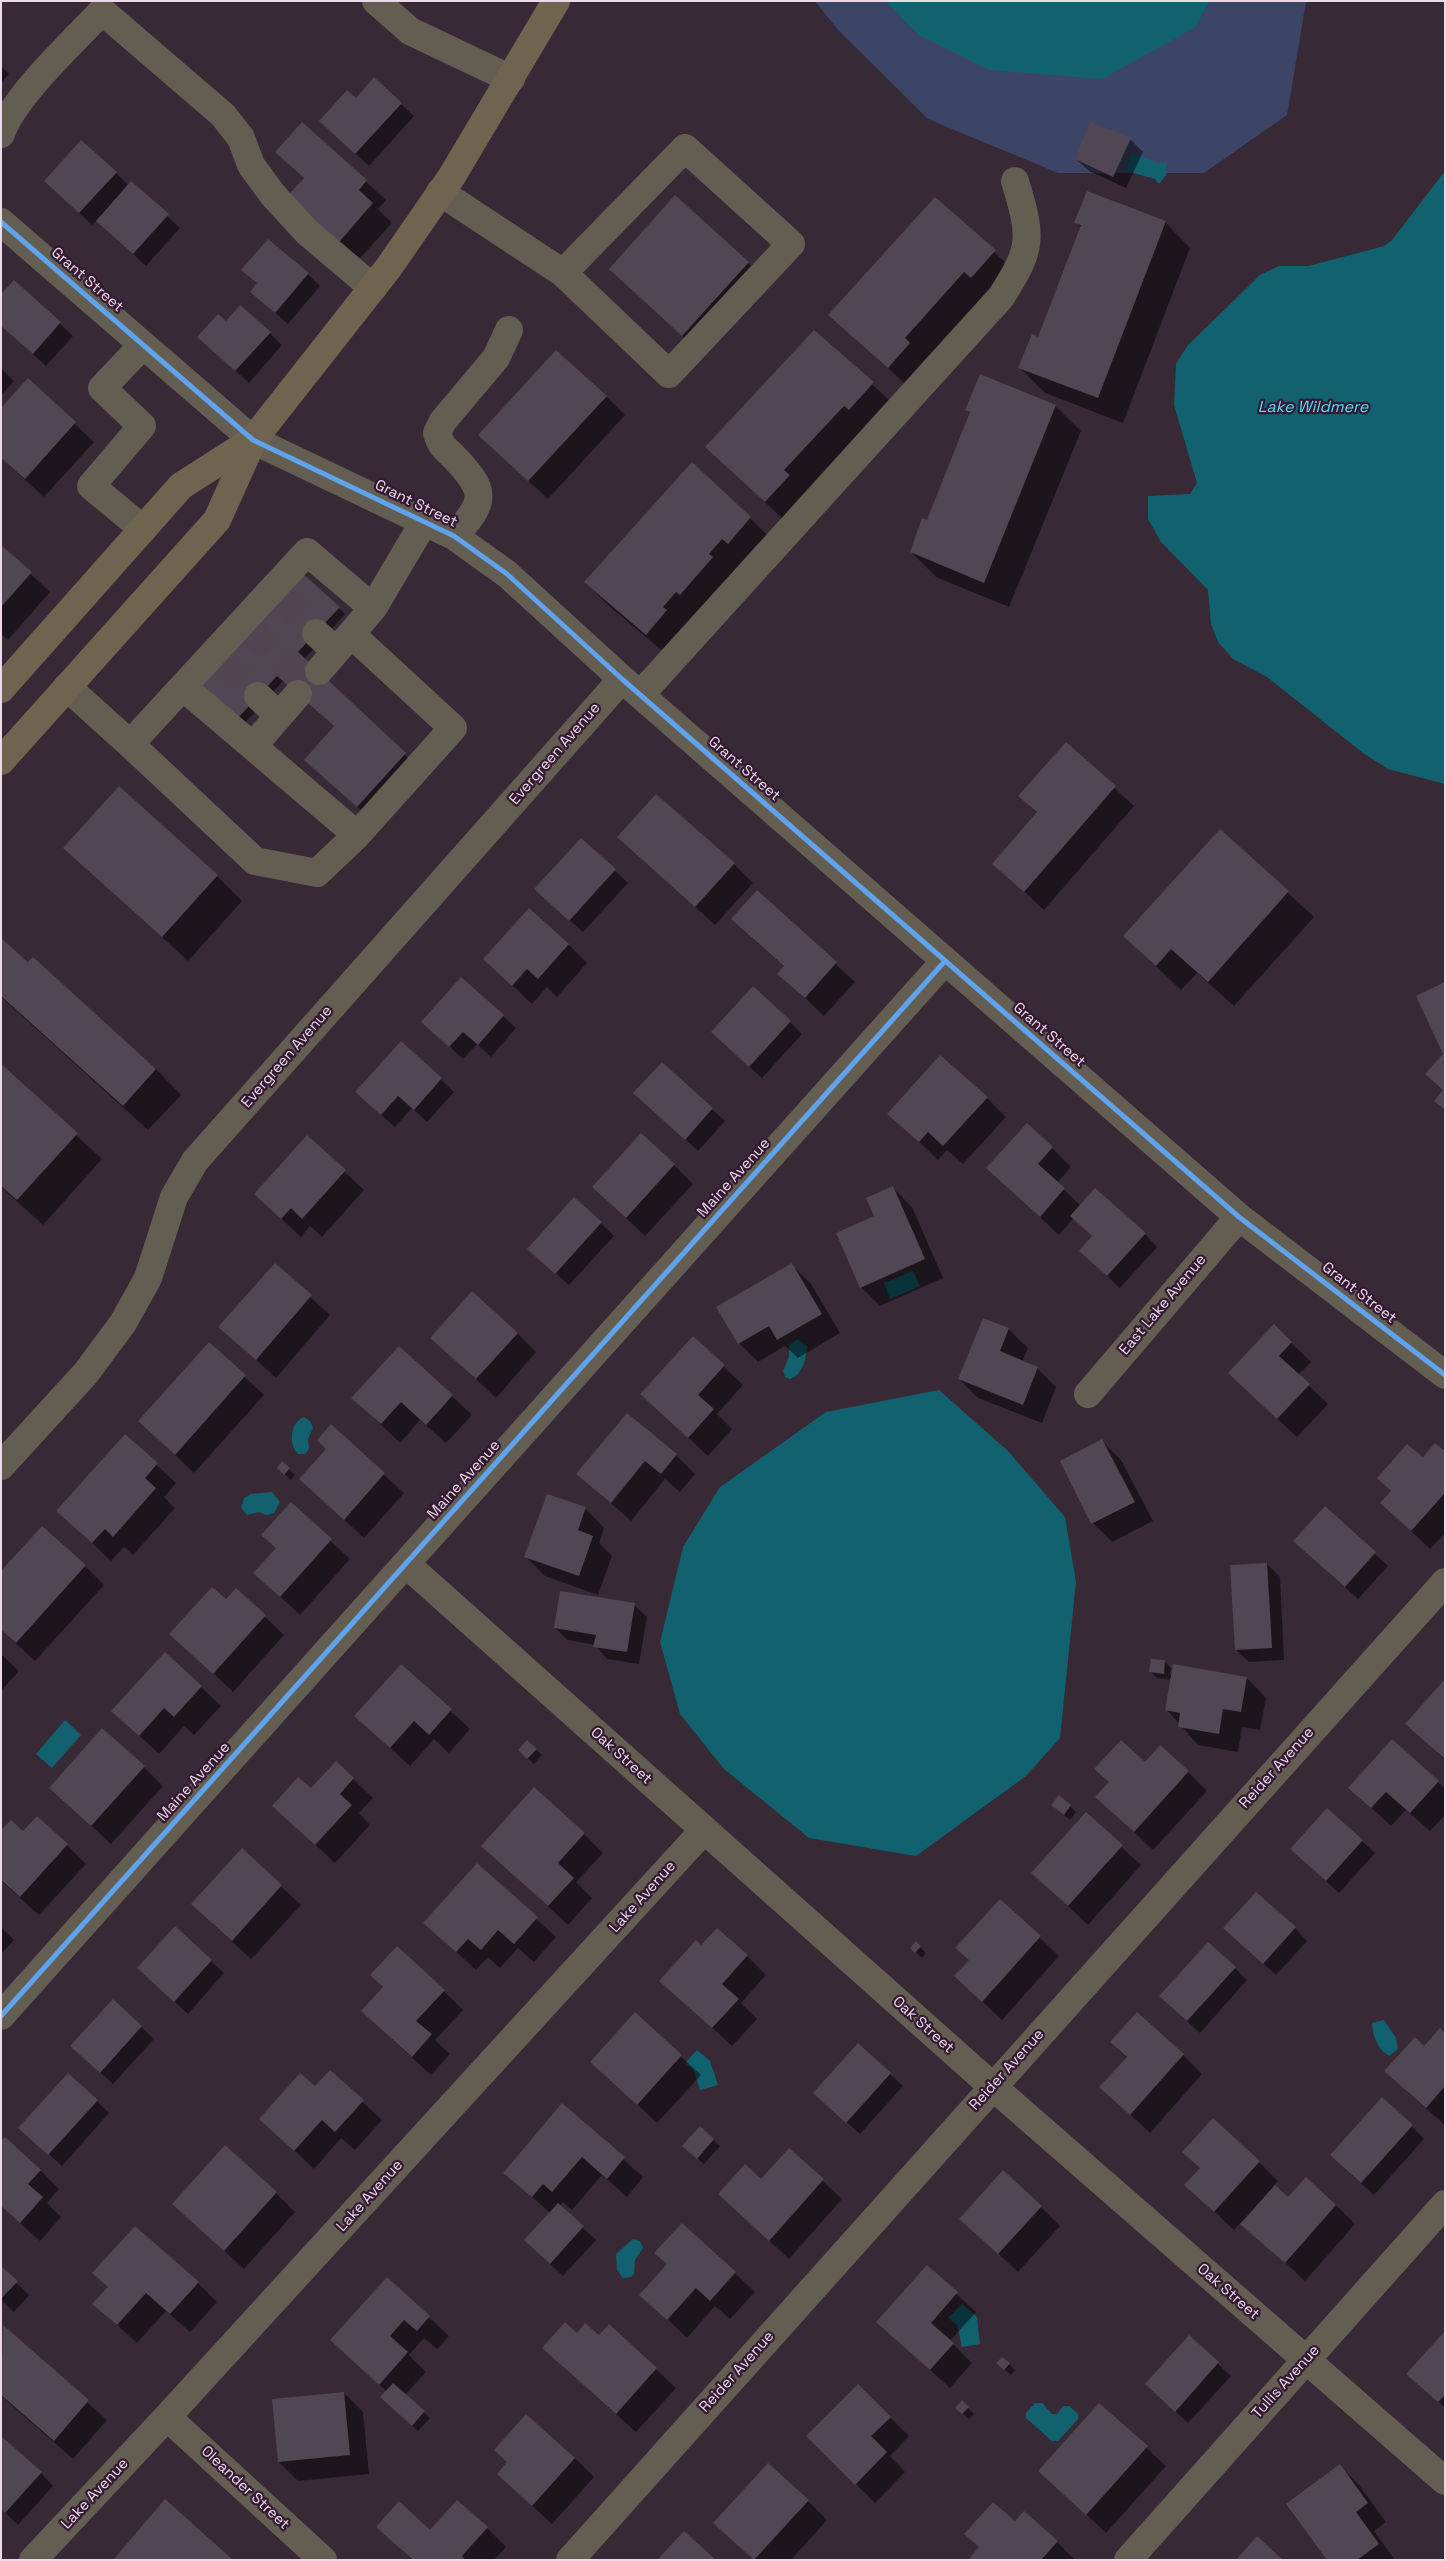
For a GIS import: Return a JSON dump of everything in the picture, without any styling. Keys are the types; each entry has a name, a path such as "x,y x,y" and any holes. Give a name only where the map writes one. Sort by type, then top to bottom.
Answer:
{"main road":[{"path":"1,762 217,520 253,440 373,288 440,192 511,79 556,1"},
{"path":"5,678 182,486 253,440"}],"street":[{"path":"376,1 410,31 511,79"},
{"path":"3,126 22,98 106,6 223,115 241,138 251,165 272,195 307,232 373,288"},
{"path":"440,192 563,273 669,374 791,244 685,148 563,273"},
{"name":"Evergreen Avenue","path":"1,1466 86,1373 123,1323 148,1278 174,1197 195,1161 631,687 1000,297 1016,273 1027,247 1028,224 1015,181"},
{"name":"Grant Street","path":"1,222 253,440 454,536 507,574 631,687 1239,1216 1445,1375"},
{"path":"454,536 473,516 478,504 479,493 467,473 440,444 437,433 443,421 496,358 509,330"},
{"path":"143,345 102,388 142,426 91,486 143,529"},
{"path":"319,671 373,608 424,522"},
{"path":"130,744 183,687 218,657 276,593 307,552 373,608"},
{"path":"68,687 255,861 317,873 357,835 453,728 344,643 316,633"},
{"path":"183,687 357,835"},
{"path":"253,746 298,694"},
{"path":"258,696 279,716"},
{"name":"Maine Avenue","path":"1,2016 945,961"},
{"name":"East Lake Avenue","path":"1088,1394 1239,1216"},
{"name":"Oak Street","path":"406,1564 992,2086 1445,2481"},
{"name":"Reider Avenue","path":"570,2560 992,2086 1445,1582"},
{"name":"Lake Avenue","path":"33,2560 168,2417 704,1830"},
{"name":"Tullis Avenue","path":"1128,2560 1445,2204"},
{"name":"Oleander Street","path":"168,2417 323,2560"}],"shaded area":[{"path":"815,1 885,1 917,34 1196,27 1210,1 1306,1 1287,115 1204,173 1058,173 928,119 838,30"}],"water":[{"path":"885,1 1210,1 1196,27 1102,79 989,70 917,34"},
{"path":"1132,153 1162,164 1167,162 1166,175 1159,184 1155,179 1126,171"},
{"name":"Lake Wildmere","path":"1445,171 1445,784 1388,769 1363,753 1267,677 1233,659 1218,642 1211,624 1208,590 1161,542 1148,519 1148,496 1190,494 1197,483 1174,405 1176,364 1188,345 1260,275 1279,266 1309,266 1384,246 1392,240"},
{"path":"913,1271 920,1286 890,1299 884,1283"},
{"path":"798,1339 807,1346 806,1356 801,1370 790,1379 785,1377 783,1371 789,1357 789,1345"},
{"path":"939,1390 1008,1451 1065,1517 1076,1582 1060,1738 1026,1776 916,1856 809,1838 724,1769 680,1714 660,1642 683,1547 720,1487 826,1412"},
{"path":"304,1417 311,1422 313,1428 308,1439 309,1449 305,1454 298,1454 293,1445 292,1434 296,1424"},
{"path":"272,1492 280,1502 274,1513 266,1515 259,1512 247,1515 241,1508 244,1498 251,1494"},
{"path":"65,1720 81,1735 52,1768 36,1754"},
{"path":"1384,2020 1396,2038 1398,2049 1389,2056 1379,2046 1372,2023"},
{"path":"697,2050 710,2061 718,2085 700,2090 694,2071 685,2063"},
{"path":"633,2239 640,2241 643,2248 635,2260 634,2274 631,2277 623,2278 617,2270 616,2254"},
{"path":"962,2304 977,2317 980,2344 962,2347 957,2325 948,2318"},
{"path":"1035,2403 1042,2403 1052,2414 1057,2414 1063,2406 1069,2406 1078,2414 1078,2419 1058,2441 1052,2441 1026,2418 1026,2413"}],"building":[{"path":"374,77 402,103 355,154 319,121 347,90 356,98"},
{"path":"302,122 367,180 359,190 373,203 334,248 282,202 304,178 275,152"},
{"path":"1090,122 1131,138 1113,177 1075,159"},
{"path":"81,140 117,172 79,213 44,181"},
{"path":"131,181 169,214 133,254 96,221"},
{"path":"1087,191 1166,221 1098,398 1018,368 1032,334 1038,337 1081,225 1074,223"},
{"path":"675,195 749,262 682,336 609,269"},
{"path":"935,197 996,250 971,278 964,272 905,338 910,343 888,368 828,315"},
{"path":"268,239 309,273 275,313 250,292 257,283 241,270"},
{"path":"14,280 61,322 33,354 1,326 1,294"},
{"path":"240,305 271,332 235,371 197,337 218,314 226,321"},
{"path":"814,330 874,382 849,410 844,406 784,470 790,475 765,502 705,447"},
{"path":"556,350 607,396 528,481 478,435"},
{"path":"980,374 1056,405 984,583 910,552 922,518 927,520 970,412 965,410"},
{"path":"28,378 76,422 25,479 1,458 1,408"},
{"path":"692,462 751,517 728,544 722,539 709,554 713,557 680,595 676,592 663,607 667,610 646,635 584,582"},
{"path":"1,545 32,572 1,607"},
{"path":"302,573 340,607 298,652 406,753 357,807 304,760 334,726 277,676 235,721 198,687"},
{"path":"1066,742 1116,786 1024,892 992,864 1037,812 1018,796"},
{"path":"119,786 218,875 162,937 63,848"},
{"path":"656,794 735,863 695,907 617,837"},
{"path":"1220,829 1289,891 1208,982 1171,949 1156,966 1123,936"},
{"path":"581,838 616,869 569,921 534,889"},
{"path":"757,890 837,962 805,998 777,974 784,966 731,919"},
{"path":"529,908 569,944 538,979 527,969 512,986 483,959"},
{"path":"1,938 28,962 33,957 156,1069 123,1106 1,996"},
{"path":"461,977 504,1015 478,1045 463,1032 449,1047 421,1022"},
{"path":"1445,982 1445,1110 1434,1101 1443,1090 1425,1074 1443,1054 1416,996"},
{"path":"753,986 791,1021 749,1067 711,1032"},
{"path":"401,1041 442,1078 414,1110 398,1096 381,1115 355,1092"},
{"path":"940,1055 988,1097 943,1146 928,1132 919,1142 887,1114"},
{"path":"662,1062 713,1108 685,1140 633,1093"},
{"path":"1,1064 78,1133 17,1200 1,1186"},
{"path":"1027,1123 1053,1147 1038,1164 1065,1188 1040,1217 986,1168"},
{"path":"641,1133 675,1164 626,1218 592,1187"},
{"path":"307,1135 346,1170 302,1219 291,1208 281,1219 254,1194"},
{"path":"893,1186 925,1259 860,1288 836,1233 874,1216 866,1198"},
{"path":"1095,1188 1146,1233 1107,1276 1079,1251 1092,1236 1070,1216"},
{"path":"574,1197 602,1222 555,1274 527,1249"},
{"path":"275,1263 312,1295 256,1360 218,1327"},
{"path":"792,1263 822,1314 777,1340 769,1326 738,1344 716,1307"},
{"path":"472,1291 518,1333 476,1379 430,1338"},
{"path":"983,1318 1009,1328 1000,1351 1038,1367 1023,1405 958,1379"},
{"path":"1274,1324 1292,1342 1279,1356 1310,1384 1277,1419 1228,1373"},
{"path":"693,1336 725,1365 698,1395 714,1409 688,1438 640,1394"},
{"path":"209,1342 246,1375 175,1455 138,1421"},
{"path":"399,1346 453,1395 426,1425 401,1402 381,1424 351,1398"},
{"path":"627,1413 677,1454 661,1474 645,1461 611,1503 576,1474"},
{"path":"331,1424 385,1473 344,1520 299,1479 326,1449 317,1440"},
{"path":"125,1434 158,1463 145,1478 156,1488 113,1537 105,1529 92,1543 56,1511"},
{"path":"1102,1439 1135,1502 1091,1524 1060,1461"},
{"path":"1435,1443 1445,1451 1445,1493 1411,1531 1380,1503 1391,1491 1377,1478 1407,1444 1423,1457"},
{"path":"282,1461 290,1468 284,1475 277,1468"},
{"path":"547,1494 586,1507 578,1530 593,1536 579,1576 524,1557"},
{"path":"291,1502 332,1539 280,1597 253,1573 276,1548 261,1535"},
{"path":"1325,1506 1376,1552 1345,1587 1293,1541"},
{"path":"42,1526 86,1565 16,1643 1,1630 1,1571"},
{"path":"1267,1563 1272,1648 1235,1650 1230,1565"},
{"path":"212,1587 226,1599 236,1588 266,1615 213,1674 169,1634"},
{"path":"560,1591 635,1603 627,1652 593,1647 596,1635 554,1628"},
{"path":"165,1652 202,1686 174,1717 164,1708 139,1736 111,1711"},
{"path":"1151,1659 1165,1660 1164,1674 1149,1672"},
{"path":"401,1664 452,1709 429,1735 414,1721 390,1748 354,1716"},
{"path":"1173,1664 1247,1677 1241,1712 1223,1709 1219,1734 1178,1727 1180,1713 1165,1710"},
{"path":"1445,1679 1445,1759 1405,1724"},
{"path":"102,1728 145,1766 91,1826 49,1788"},
{"path":"1392,1739 1439,1781 1410,1813 1386,1792 1371,1808 1348,1788"},
{"path":"527,1740 537,1749 527,1759 518,1750"},
{"path":"1121,1740 1145,1762 1160,1745 1189,1771 1134,1832 1095,1797 1109,1782 1094,1769"},
{"path":"336,1761 354,1778 340,1794 352,1805 315,1845 272,1806 298,1777 311,1788"},
{"path":"534,1787 585,1833 558,1863 574,1878 548,1906 481,1846"},
{"path":"1059,1795 1071,1805 1064,1815 1051,1805"},
{"path":"1327,1808 1363,1840 1326,1881 1290,1849"},
{"path":"1086,1812 1123,1845 1068,1906 1031,1873"},
{"path":"37,1816 68,1844 20,1897 1,1880 1,1830 11,1820 23,1831"},
{"path":"242,1848 282,1885 232,1941 191,1904"},
{"path":"477,1863 538,1917 514,1944 498,1930 481,1950 468,1939 456,1952 423,1923"},
{"path":"1256,1892 1296,1927 1263,1964 1223,1928"},
{"path":"1000,1899 1041,1936 982,2002 954,1976 969,1960 955,1948"},
{"path":"175,1926 212,1960 174,2002 137,1968"},
{"path":"717,1928 748,1955 722,1984 739,1999 712,2028 659,1981 696,1940 701,1945"},
{"path":"916,1941 921,1946 915,1953 910,1948"},
{"path":"1208,1942 1236,1967 1187,2021 1159,1996"},
{"path":"397,1946 445,1990 416,2021 432,2034 412,2057 361,2011 383,1987 370,1975"},
{"path":"113,1999 142,2026 100,2073 70,2046"},
{"path":"635,2012 682,2055 637,2105 590,2062"},
{"path":"1137,2012 1184,2054 1130,2115 1099,2087 1127,2057 1110,2042"},
{"path":"1440,2028 1445,2033 1445,2086 1426,2108 1384,2071 1415,2037 1424,2046"},
{"path":"858,2043 891,2073 846,2123 813,2093"},
{"path":"330,2070 364,2100 335,2132 322,2120 294,2151 259,2119 300,2073 315,2086"},
{"path":"68,2073 98,2100 48,2155 18,2128"},
{"path":"1382,2097 1413,2125 1361,2183 1330,2155"},
{"path":"562,2103 625,2157 607,2179 582,2157 552,2192 543,2184 532,2197 503,2173"},
{"path":"1213,2118 1260,2161 1214,2212 1184,2185 1200,2168 1182,2152"},
{"path":"700,2126 714,2139 697,2159 682,2146"},
{"path":"5,2137 41,2170 28,2184 43,2197 20,2223 1,2206 1,2141"},
{"path":"225,2145 277,2192 224,2251 172,2204"},
{"path":"789,2148 824,2179 769,2241 718,2194 745,2164 761,2179"},
{"path":"1003,2170 1042,2206 998,2254 959,2219"},
{"path":"1306,2177 1336,2205 1285,2263 1240,2224 1275,2185 1288,2197"},
{"path":"558,2203 584,2226 550,2264 524,2240"},
{"path":"682,2223 736,2272 710,2301 696,2288 667,2320 639,2295 667,2264 654,2253"},
{"path":"135,2226 199,2282 170,2314 146,2293 117,2325 92,2304 108,2287 92,2273"},
{"path":"927,2265 958,2292 931,2323 954,2343 930,2370 876,2322"},
{"path":"1,2266 18,2281 1,2299"},
{"path":"387,2277 430,2316 417,2331 404,2320 390,2336 408,2352 379,2385 330,2340"},
{"path":"565,2322 577,2333 585,2323 599,2335 609,2324 657,2368 616,2414 542,2348"},
{"path":"3,2325 89,2400 54,2441 1,2395"},
{"path":"1445,2331 1445,2395 1438,2402 1406,2374"},
{"path":"1189,2335 1219,2362 1175,2412 1145,2384"},
{"path":"1002,2357 1010,2363 1004,2370 996,2363"},
{"path":"393,2383 425,2411 412,2426 380,2397"},
{"path":"858,2384 891,2417 871,2436 887,2452 855,2485 806,2436"},
{"path":"344,2392 350,2455 278,2462 272,2399"},
{"path":"962,2400 969,2407 962,2414 955,2408"},
{"path":"1099,2403 1148,2446 1086,2515 1038,2471"},
{"path":"526,2414 575,2458 532,2506 497,2474 507,2462 494,2450"},
{"path":"1,2436 42,2472 5,2513 1,2509"},
{"path":"768,2463 809,2500 754,2560 713,2523"},
{"path":"1340,2464 1368,2503 1356,2512 1379,2544 1357,2560 1327,2560 1286,2504"},
{"path":"165,2499 233,2560 113,2560"},
{"path":"457,2500 488,2527 462,2556 465,2560 413,2560 376,2527 399,2501 430,2530"},
{"path":"993,2502 1015,2521 1024,2511 1058,2541 1041,2560 968,2560 979,2547 964,2534"},
{"path":"684,2531 716,2560 657,2560"},
{"path":"1257,2536 1283,2560 1236,2560"}],"tunnel":[{"path":"280,597 316,633"},
{"path":"250,630 308,684"},
{"path":"222,661 258,696"}],"cycle path":[{"path":"1,222 253,440 454,536 507,574 622,679 1239,1217 1445,1375"},
{"path":"1,2016 945,961"}]}
